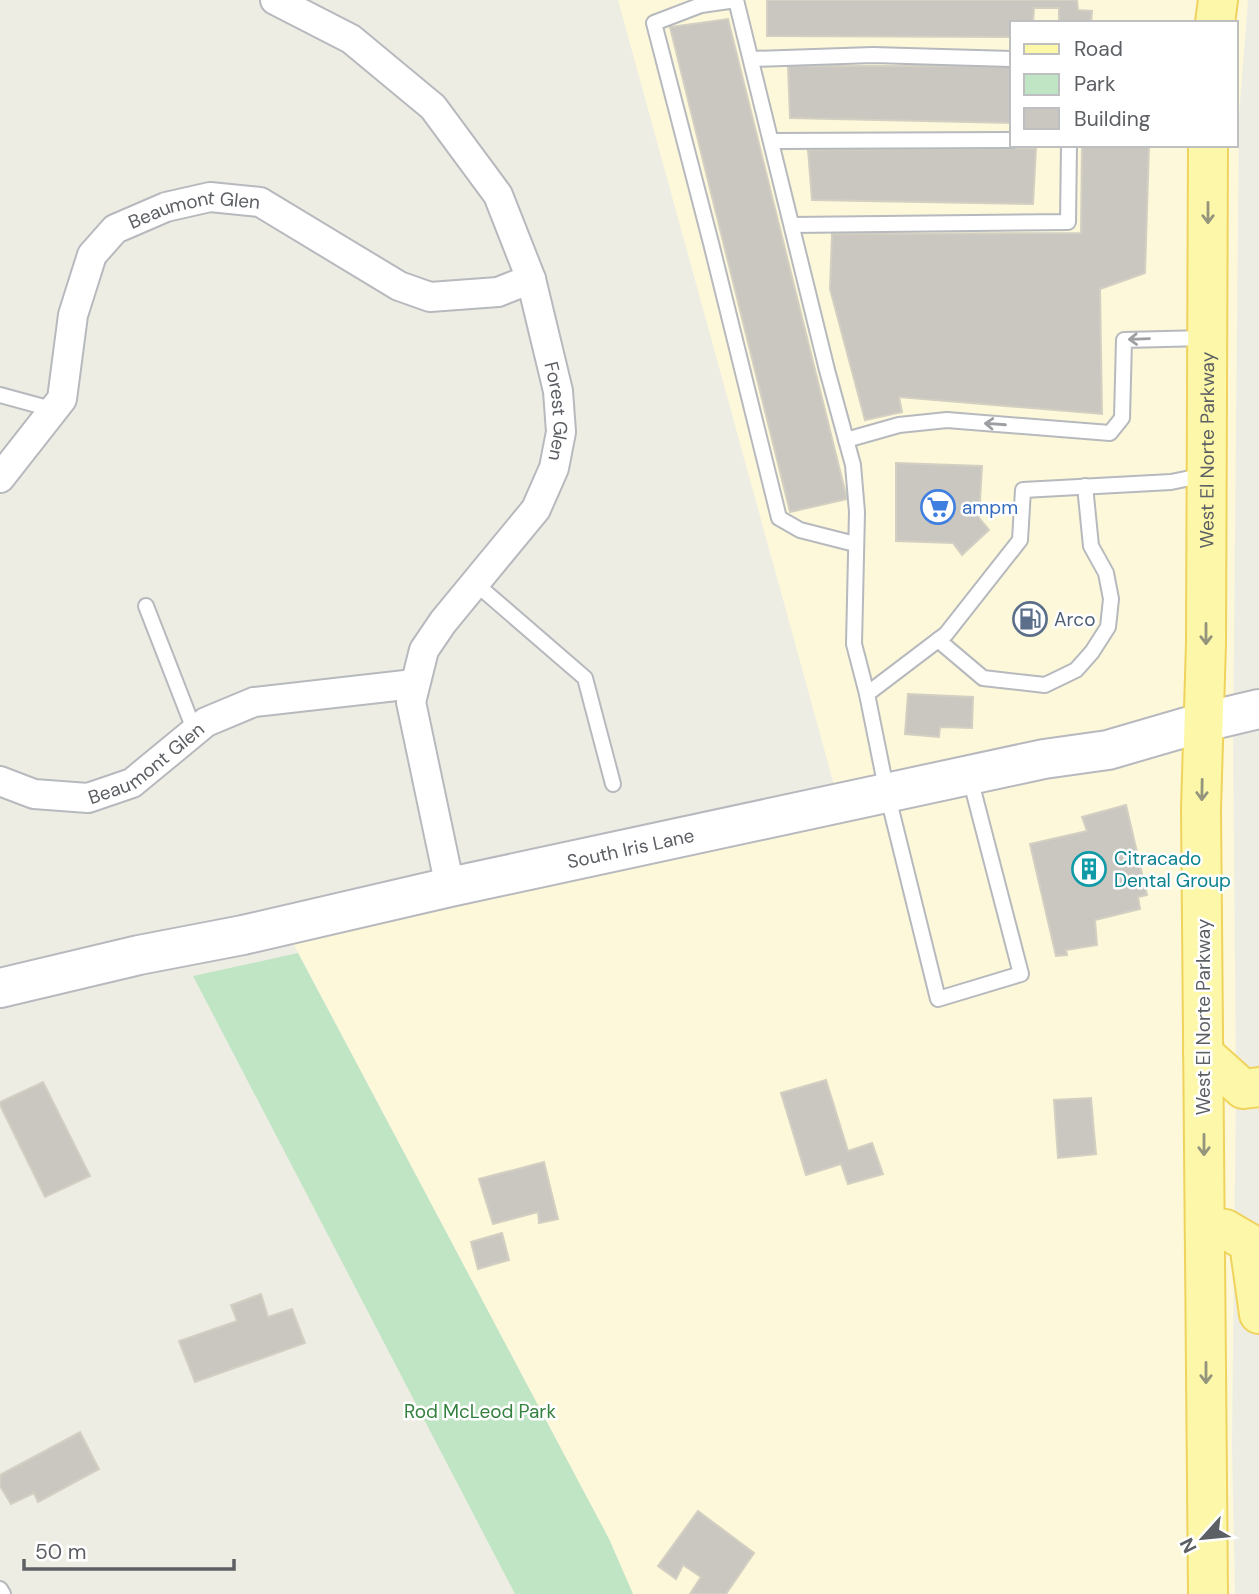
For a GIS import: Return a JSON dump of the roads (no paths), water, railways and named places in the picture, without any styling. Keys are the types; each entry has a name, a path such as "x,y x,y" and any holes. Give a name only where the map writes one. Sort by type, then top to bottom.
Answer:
{"main road":[{"path":"1215,21 1217,0"},
{"name":"West El Norte Parkway","path":"1208,147 1207,474 1201,808 1208,1594"},
{"path":"1203,1052 1243,1089 1259,1087"},
{"path":"1205,1227 1225,1229 1249,1243 1259,1314"}],"street":[{"name":"Forest Glen","path":"275,0 351,38 433,107 498,195 531,279 558,391 561,432 554,468 536,509 443,622 424,650 414,684 411,702 450,887"},
{"name":"Beaumont Glen","path":"0,478 62,400 73,314 92,255 115,229 166,207 210,197 260,202 399,286 430,297 498,292 531,279"},
{"name":"Beaumont Glen","path":"0,780 34,794 88,798 132,783 206,722 254,702 414,684"},
{"name":"South Iris Lane","path":"0,988 139,955 243,935 450,887 1044,758 1108,750 1259,709"}],"lane":[{"path":"855,544 800,530 779,517 654,23 701,5 736,0 853,465 857,512 854,643 887,793 938,999 1021,974 969,775"},
{"path":"751,59 873,55 1010,59"},
{"path":"772,141 1010,140"},
{"path":"792,225 1068,222 1069,147"},
{"path":"846,440 899,425 947,420 1110,433 1122,418 1124,340 1207,338"},
{"path":"0,395 55,410"},
{"path":"867,694 946,634 1020,540 1023,490 1171,482 1207,474"},
{"path":"938,640 983,678 1045,685 1076,670 1108,627 1111,599 1106,573 1091,546 1085,486"},
{"path":"475,583 584,678 613,784"},
{"path":"146,606 195,732"},
{"path":"0,1589 3,1594"}],"place":[{"name":"ampm","path":"938,507"},
{"name":"Arco","path":"1030,619"},
{"name":"Citracado Dental Group","path":"1089,869"}],"park label":[{"name":"Rod McLeod Park","path":"480,1411"}]}
